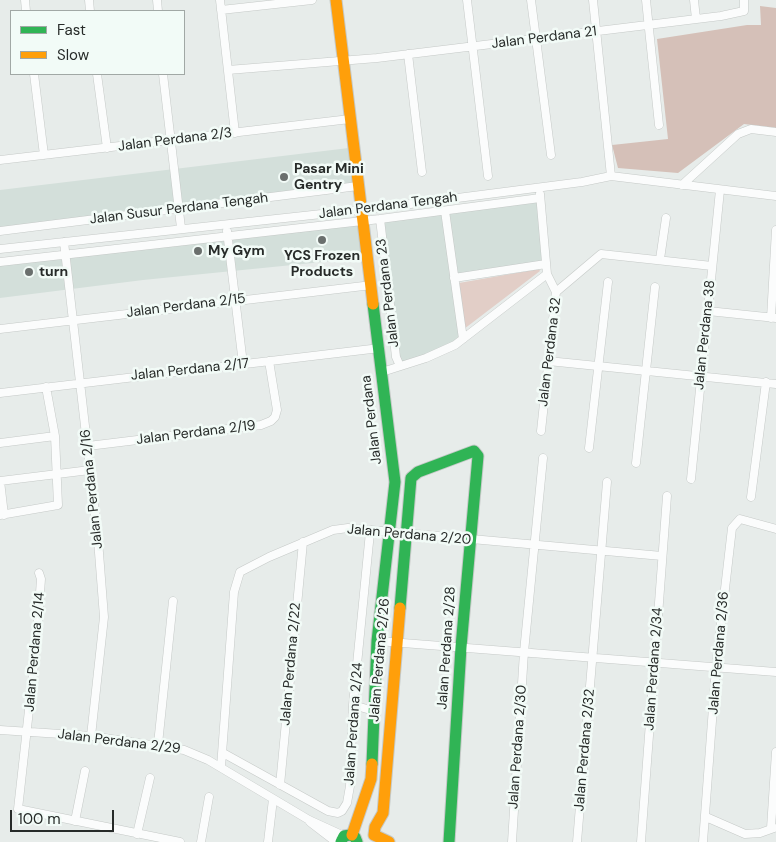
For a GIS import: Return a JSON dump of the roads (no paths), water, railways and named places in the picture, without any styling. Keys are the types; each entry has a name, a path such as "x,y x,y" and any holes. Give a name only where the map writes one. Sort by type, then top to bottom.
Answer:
{"street":[{"path":"220,0 235,133"},
{"path":"221,10 312,0"},
{"name":"Jalan Perdana","path":"336,0 395,482 377,641 371,779 346,839"},
{"path":"467,0 488,176"},
{"path":"531,0 550,155"},
{"path":"593,0 611,176"},
{"path":"646,0 659,125"},
{"path":"694,0 696,19"},
{"name":"Jalan Perdana 21","path":"228,70 473,47 696,19 744,11 744,0"},
{"path":"408,54 422,172"},
{"path":"34,75 44,155"},
{"path":"98,75 107,148"},
{"path":"163,75 181,228"},
{"name":"Jalan Perdana 2/3","path":"0,160 350,119"},
{"path":"682,185 738,134 751,129 776,132"},
{"name":"Jalan Perdana Tengah","path":"0,249 181,228 362,215 611,176 776,196"},
{"name":"Jalan Susur Perdana Tengah","path":"0,231 358,186"},
{"path":"539,188 547,274 556,292"},
{"name":"Jalan Perdana 38","path":"691,479 720,190"},
{"name":"Jalan Perdana 23","path":"362,215 380,219 540,198"},
{"path":"445,211 463,339"},
{"path":"0,262 228,235 362,215"},
{"path":"660,260 666,218"},
{"name":"Jalan Perdana 23","path":"380,219 395,348 400,366"},
{"path":"226,224 243,364"},
{"path":"708,311 773,318 776,230"},
{"name":"Jalan Perdana 2/16","path":"64,242 97,529 104,617 91,736"},
{"name":"Jalan Perdana 32","path":"541,431 556,292 602,254 712,266"},
{"path":"454,278 546,264"},
{"path":"382,372 442,352 463,339 547,274"},
{"path":"590,448 608,282"},
{"name":"Jalan Perdana 2/15","path":"0,329 372,285"},
{"path":"636,463 655,287"},
{"name":"Jalan Perdana 2/17","path":"0,393 380,348"},
{"name":"Jalan Perdana 2/19","path":"88,446 261,425 271,421 275,417 277,410 269,361"},
{"path":"548,361 776,384"},
{"path":"751,497 766,382"},
{"path":"46,387 55,436 58,474 58,505 2,515 0,481 58,474 90,470"},
{"path":"0,443 55,436"},
{"name":"Jalan Perdana 2/28","path":"418,472 471,451 477,452 461,648 449,842"},
{"name":"Jalan Perdana 2/30","path":"512,842 525,649 543,458"},
{"name":"Jalan Perdana 2/26","path":"389,842 374,835 375,827 383,813 410,483 413,475 418,472"},
{"path":"601,551 607,482"},
{"name":"Jalan Perdana 2/34","path":"640,842 656,662 667,496"},
{"name":"Jalan Perdana 2/36","path":"703,842 716,667 732,528 740,520 776,529"},
{"name":"Jalan Perdana 2/20","path":"221,768 234,592 240,572 251,565 333,530 348,528 370,532 662,556"},
{"name":"Jalan Perdana 2/24","path":"223,753 328,811 338,813 342,811 347,803 350,786 354,705 370,532"},
{"name":"Jalan Perdana 2/22","path":"280,785 303,542"},
{"name":"Jalan Perdana 2/32","path":"577,842 595,648 601,551"},
{"name":"Jalan Perdana 2/14","path":"39,573 41,579 36,647 18,809 75,821"},
{"path":"158,744 173,601"},
{"path":"377,641 461,648 525,649 593,658 776,672"},
{"path":"354,705 374,710"},
{"name":"Jalan Perdana 2/29","path":"0,730 91,736 158,744 184,750 221,768 309,820 346,839"},
{"path":"706,817 746,834 760,833 773,828 776,752"},
{"path":"85,771 75,821 180,842"},
{"path":"138,834 150,778"},
{"path":"201,842 209,797"},
{"path":"268,842 273,799"}],"place":[{"name":"Pasar Mini Gentry","path":"284,177"},
{"name":"YCS Frozen Products","path":"322,240"},
{"name":"My Gym","path":"198,251"},
{"name":"turn","path":"29,272"}]}
